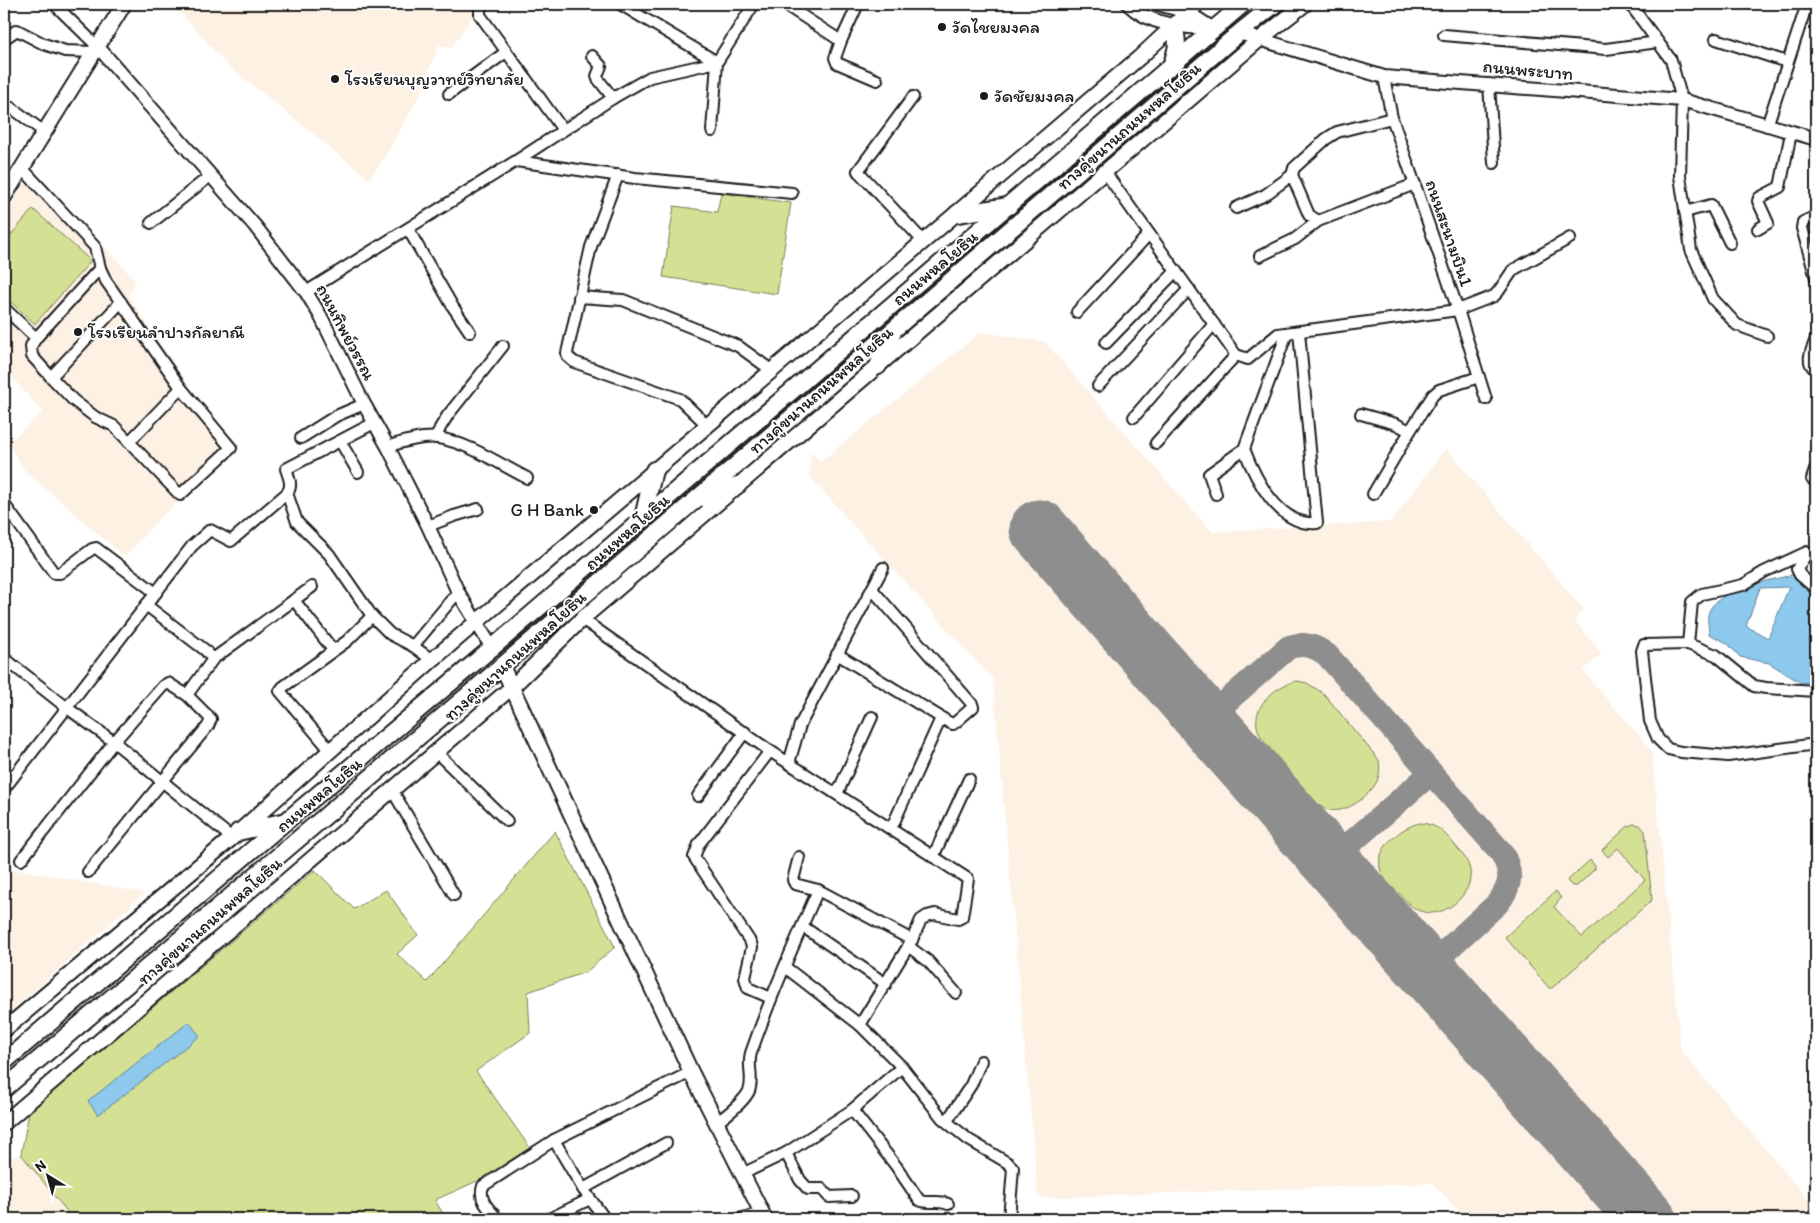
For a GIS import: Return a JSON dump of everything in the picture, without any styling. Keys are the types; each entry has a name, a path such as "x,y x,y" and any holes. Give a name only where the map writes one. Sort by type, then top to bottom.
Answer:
{"highway":[{"name":"ถนนพหลโยธิน","path":"4,1062 492,648 1243,4"},
{"name":"ถนนพหลโยธิน","path":"4,1089 502,666 1275,4"},
{"path":"1171,66 1178,50 1177,35 1174,27"},
{"path":"1214,29 1238,34"},
{"path":"957,214 1008,206"},
{"path":"878,366 895,328"},
{"path":"643,518 654,470"},
{"path":"692,502 738,485"},
{"path":"492,648 502,666"},
{"path":"235,835 286,821"}],"main road":[{"path":"4,197 124,4"},
{"name":"ทางคู่ขนานถนนพหลโยธิน","path":"4,1123 512,687 582,619 1260,39 1305,4"},
{"path":"4,1030 235,835 432,660 771,370 957,214 1174,27 1192,8"},
{"path":"502,666 691,1072 763,1216"}],"street":[{"name":"ถนนทิพย์วรรณ","path":"54,4 270,244 306,292 320,315 364,404 388,447 428,526 458,592 492,648"},
{"path":"484,4 480,10 480,15 563,130"},
{"path":"620,4 717,62"},
{"path":"712,131 717,62 754,4"},
{"path":"784,4 840,41"},
{"path":"858,4 840,41 835,58 837,63 877,80"},
{"path":"1128,4 1137,13 1174,27 1214,29"},
{"path":"1158,4 1192,8 1214,29"},
{"path":"1633,5 1671,60 1682,100 1680,176 1691,250 1713,299 1736,325 1767,336"},
{"path":"1767,126 1787,62 1809,5"},
{"path":"4,39 17,30 44,44 65,51 96,49"},
{"name":"ถนนพระบาท","path":"1238,34 1384,77 1682,100 1816,139"},
{"path":"1444,36 1606,49 1658,42"},
{"path":"1716,38 1787,62"},
{"path":"449,94 506,52"},
{"path":"592,56 601,66 597,76 598,79 613,98"},
{"path":"306,292 613,98 650,77 717,62"},
{"name":"ถนนสะนามบิน1","path":"1384,77 1392,118 1458,310 1486,399"},
{"path":"1489,84 1494,163"},
{"path":"913,98 858,171 923,242"},
{"path":"12,108 44,132"},
{"path":"1236,208 1265,195 1292,175 1294,168 1326,139 1337,132 1392,118"},
{"path":"1758,229 1768,223 1758,201 1759,198 1780,187 1791,133"},
{"path":"516,161 618,175 792,193"},
{"path":"22,168 95,248 100,268 106,281 182,388 231,448 180,495 114,426 95,418 72,400 32,356 31,346 36,338 100,268"},
{"path":"1105,172 1236,355 1248,359 1278,334 1458,310 1494,296 1512,270 1570,238"},
{"path":"618,175 591,247 567,353 568,358 574,362 680,399 707,425"},
{"path":"1292,175 1309,215 1318,221"},
{"path":"151,223 210,176"},
{"path":"1260,256 1294,239 1318,221 1415,184"},
{"path":"1684,212 1711,205 1730,242"},
{"path":"1816,216 1803,222 1802,228 1816,278"},
{"path":"408,229 453,307 470,332"},
{"path":"1077,312 1149,234"},
{"path":"1106,343 1176,271"},
{"path":"1098,386 1189,289"},
{"path":"579,297 622,300 738,346 771,370"},
{"path":"51,377 121,302"},
{"path":"4,308 36,338"},
{"path":"1134,417 1214,324"},
{"path":"1244,449 1257,480 1279,507 1288,515 1303,522 1317,523 1298,332"},
{"path":"1216,494 1210,474 1244,449 1287,333"},
{"path":"1816,339 1809,355 1809,361 1816,370"},
{"path":"436,438 448,415 504,346"},
{"path":"1156,442 1236,355"},
{"path":"1372,494 1433,395 1439,390 1479,377"},
{"path":"129,442 182,388"},
{"path":"301,438 336,416 364,404"},
{"path":"1361,414 1396,424 1410,431"},
{"path":"4,789 192,546 207,531 210,530 231,541 287,493 290,484 286,469 374,423"},
{"path":"388,447 400,443 436,438 468,448 527,478"},
{"path":"340,441 358,472"},
{"path":"1816,467 1812,479 1816,481"},
{"path":"287,493 297,522 329,554 372,616 390,634 432,660"},
{"path":"4,504 54,573 60,573 96,548 156,593"},
{"path":"428,526 478,509"},
{"path":"1812,554 1797,569 1800,575 1816,589"},
{"path":"1688,644 1692,602 1695,598 1702,594 1743,585 1764,572 1812,554"},
{"path":"789,763 800,725 883,568"},
{"path":"187,695 213,659 312,587"},
{"path":"837,654 941,718 954,724 973,707 872,589"},
{"path":"412,646 458,592"},
{"path":"294,600 333,650"},
{"path":"146,605 205,650 213,659"},
{"path":"330,750 280,691 347,641 372,616"},
{"path":"582,619 770,751 968,879 962,917 958,919 935,914 921,920 910,943 860,1025"},
{"path":"1816,691 1754,686 1716,655 1688,644 1644,645 1642,651 1650,721 1658,738 1668,749 1680,752 1728,756 1816,744"},
{"path":"4,658 66,708 114,742 162,781 235,835"},
{"path":"21,860 114,742 163,686 168,683 187,695 211,719 208,726 88,872"},
{"path":"837,794 872,717"},
{"path":"891,829 941,718"},
{"path":"698,796 745,732"},
{"path":"770,751 699,844 694,856 751,943 752,947 745,978 748,988 771,998"},
{"path":"436,752 507,821"},
{"path":"933,857 970,779"},
{"path":"392,790 454,895"},
{"path":"799,857 793,882 818,890 910,943 956,993"},
{"path":"716,1122 728,1114 748,1093 751,1084 750,1056 771,998 818,890"},
{"path":"802,926 886,984"},
{"path":"785,967 860,1025 902,1067 947,1121 969,1140 1008,1163 1013,1168 1012,1206 1009,1219"},
{"path":"947,1121 971,1085 982,1061"},
{"path":"742,1174 786,1154 852,1110 902,1067"},
{"path":"498,1219 482,1200 480,1193 483,1186 554,1140 691,1072"},
{"path":"852,1110 896,1166 919,1200 922,1202 943,1202 948,1204"},
{"path":"554,1140 583,1189 605,1219"},
{"path":"583,1189 666,1143"},
{"path":"786,1154 800,1180 808,1189 822,1189 830,1197 852,1196"},
{"path":"549,1219 590,1199"},
{"path":"739,1219 763,1216"}],"shaded area":[{"name":"โรงเรียนบุญวาทย์วิทยาลัย","path":"170,4 481,4 451,48 439,45 420,94 387,153 369,179 226,64 184,16"},
{"name":"โรงเรียนลำปางกัลยาณี","path":"33,169 136,281 128,295 199,402 239,444 158,520 125,557 25,471 8,443 43,412 4,369 4,215"},
{"path":"981,332 1045,342 1212,532 1391,522 1446,448 1584,610 1574,620 1602,654 1583,671 1652,751 1681,1051 1816,1208 1816,1219 1466,1219 1433,1183 1038,1198 993,680 809,476 811,452 821,461"},
{"path":"4,867 145,893 4,1017"},
{"path":"21,1154 73,1219 4,1219 4,1160"}],"green space":[{"path":"721,193 791,203 777,294 663,277 674,206 717,212"},
{"path":"33,209 91,261 35,324 4,296 4,243"},
{"path":"1297,681 1307,683 1324,694 1379,760 1379,775 1373,787 1363,798 1351,806 1339,810 1321,807 1264,741 1258,731 1258,712 1263,703 1278,689"},
{"path":"1420,823 1431,825 1443,832 1464,856 1470,870 1468,887 1457,902 1441,911 1432,913 1420,911 1410,905 1386,880 1380,865 1380,857 1389,841 1404,829"},
{"path":"1633,824 1640,825 1645,831 1652,900 1552,988 1549,988 1505,937 1556,891 1561,898 1554,907 1582,937 1645,880 1618,848 1608,857 1602,850 1627,827"},
{"path":"555,831 615,947 586,972 528,992 530,1033 476,1071 535,1155 435,1200 446,1219 73,1219 21,1154 29,1112 315,870 354,909 386,890 418,935 397,954 427,982"},
{"path":"1590,860 1595,869 1577,886 1572,886 1567,881"}],"water":[{"path":"1792,575 1816,597 1816,681 1801,683 1769,663 1740,657 1727,643 1709,634 1708,615 1712,606 1720,599 1758,583","holes":["1789,587 1768,638 1746,626 1760,588"]},
{"path":"189,1022 200,1036 98,1115 88,1101"}],"taxiway":[{"path":"1205,720 1289,647 1309,646 1327,655 1501,852 1508,866 1508,885 1497,904 1426,969"},
{"path":"1330,861 1431,773"}],"runway":[{"path":"1039,529 1205,720 1647,1219"}],"place":[{"name":"วัดไชยมงคล","path":"942,27"},
{"name":"โรงเรียนบุญวาทย์วิทยาลัย","path":"335,79"},
{"name":"วัดชัยมงคล","path":"984,96"},
{"name":"โรงเรียนลำปางกัลยาณี","path":"78,332"},
{"name":"G H Bank","path":"594,510"}]}
